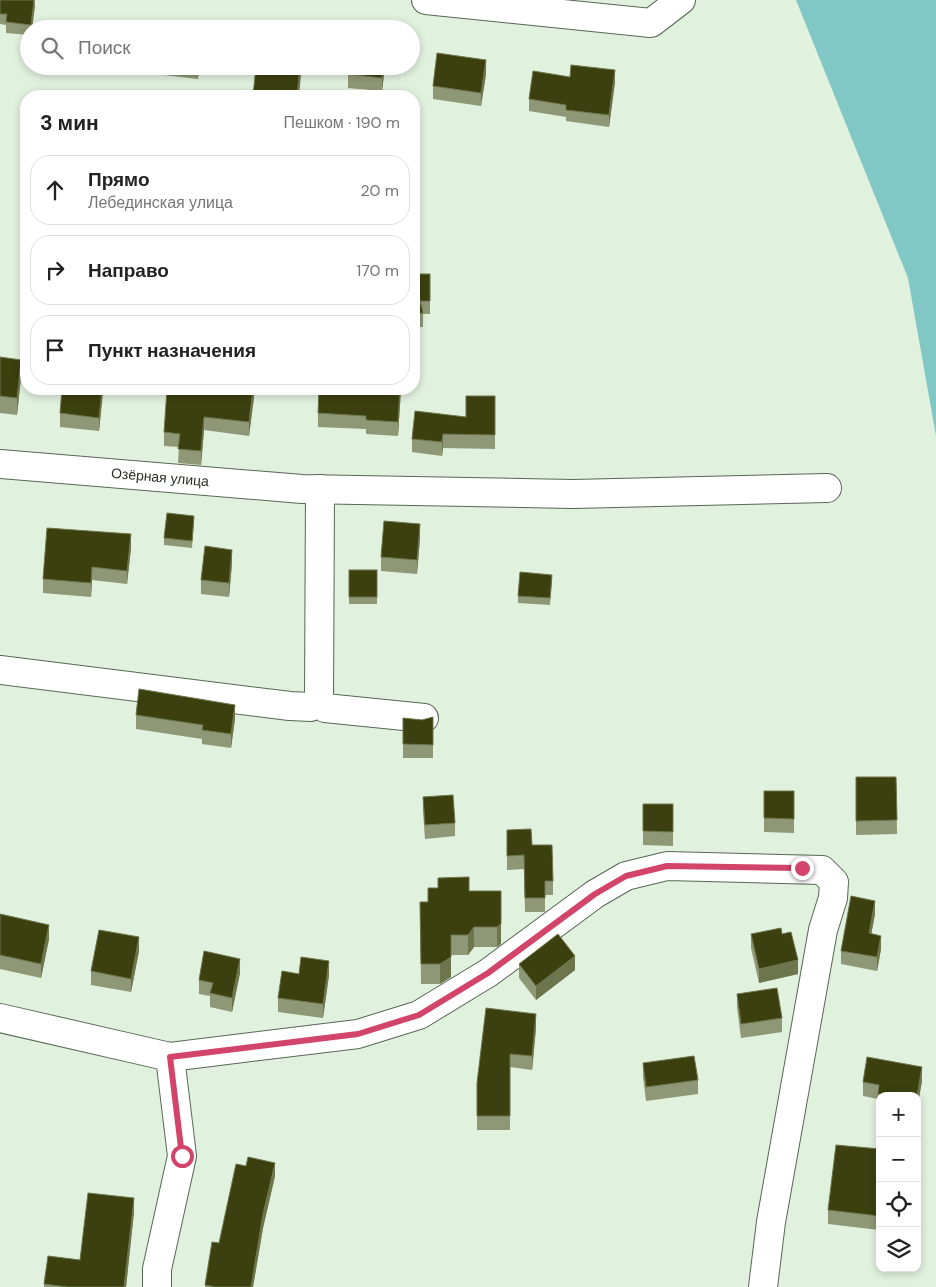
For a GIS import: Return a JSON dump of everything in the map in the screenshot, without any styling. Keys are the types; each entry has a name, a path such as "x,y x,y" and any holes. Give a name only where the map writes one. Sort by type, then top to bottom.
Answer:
{"street":[{"path":"426,0 651,23 681,0"},
{"name":"Озёрная улица","path":"0,464 320,489 573,494 827,488"},
{"path":"320,489 319,702 325,708 424,718"},
{"path":"0,670 290,706 311,707 319,702"},
{"path":"0,1018 170,1057 358,1034 419,1015 488,973 595,894 626,876 667,866 822,870 834,882 833,898 823,930 771,1222 763,1287"},
{"path":"157,1287 157,1269 182,1156 170,1057"}],"water":[{"path":"796,0 936,0 936,436 908,278"}],"building":[{"path":"0,0 34,0 32,20 20,20 20,24 6,22 7,14 0,14"},
{"path":"437,53 486,60 481,93 433,86"},
{"path":"571,65 615,70 609,115 566,110 566,105 529,99 533,71 570,77"},
{"path":"255,75 299,75 298,90 254,90"},
{"path":"356,75 382,75 382,78"},
{"path":"420,274 430,274 430,301 420,301"},
{"path":"420,301 423,313 420,313"},
{"path":"0,357 20,360 17,398 0,396"},
{"path":"62,395 101,395 99,418 60,413"},
{"path":"167,395 252,395 249,422 204,417 201,451 178,449 180,434 164,432"},
{"path":"319,395 400,395 398,422 366,420 366,416 318,413"},
{"path":"466,396 495,396 495,435 443,434 442,442 412,439 415,411 466,417"},
{"path":"167,513 194,516 192,541 164,538"},
{"path":"384,521 420,524 417,560 381,557"},
{"path":"47,528 131,534 127,571 92,567 91,583 43,579"},
{"path":"205,546 232,550 229,583 201,580"},
{"path":"349,570 377,570 377,597 349,597"},
{"path":"520,572 552,575 550,598 518,596"},
{"path":"139,689 235,705 231,734 202,730 203,725 136,715"},
{"path":"433,717 433,745 403,744 403,718 422,720"},
{"path":"856,777 896,777 897,820 856,821"},
{"path":"764,791 794,791 794,819 764,818"},
{"path":"453,795 455,823 425,825 423,797"},
{"path":"643,804 673,804 673,832 643,831"},
{"path":"531,829 532,845 552,845 553,881 545,881 545,898 525,898 524,855 507,856 507,830"},
{"path":"469,877 469,891 501,891 501,924 497,927 474,927 468,935 451,935 451,957 440,964 421,964 420,902 428,902 428,888 438,888 438,878"},
{"path":"851,896 875,901 869,933 881,936 877,957 841,951"},
{"path":"0,914 49,925 41,964 0,955"},
{"path":"781,928 782,934 791,932 798,960 759,969 751,934"},
{"path":"99,930 139,937 131,979 91,971"},
{"path":"558,934 575,956 536,986 519,964"},
{"path":"204,951 240,959 232,998 210,993 213,983 199,980"},
{"path":"301,957 329,961 323,1004 278,998 282,971 299,974"},
{"path":"777,988 782,1018 741,1024 737,994"},
{"path":"486,1008 536,1014 532,1056 510,1054 510,1116 477,1116 477,1083"},
{"path":"694,1056 698,1080 646,1087 643,1063"},
{"path":"867,1057 922,1067 918,1092 878,1092 879,1085 863,1082"},
{"path":"836,1145 876,1149 876,1216 828,1210"},
{"path":"248,1157 275,1163 263,1214 251,1287 216,1287 205,1285 212,1242 219,1243 236,1164 246,1166"},
{"path":"88,1193 134,1198 124,1287 68,1287 44,1284 48,1256 80,1260"}],"route":[{"path":"182,1156 170,1057 358,1034 419,1015 488,973 595,894 626,876 667,866 802,868"}]}
